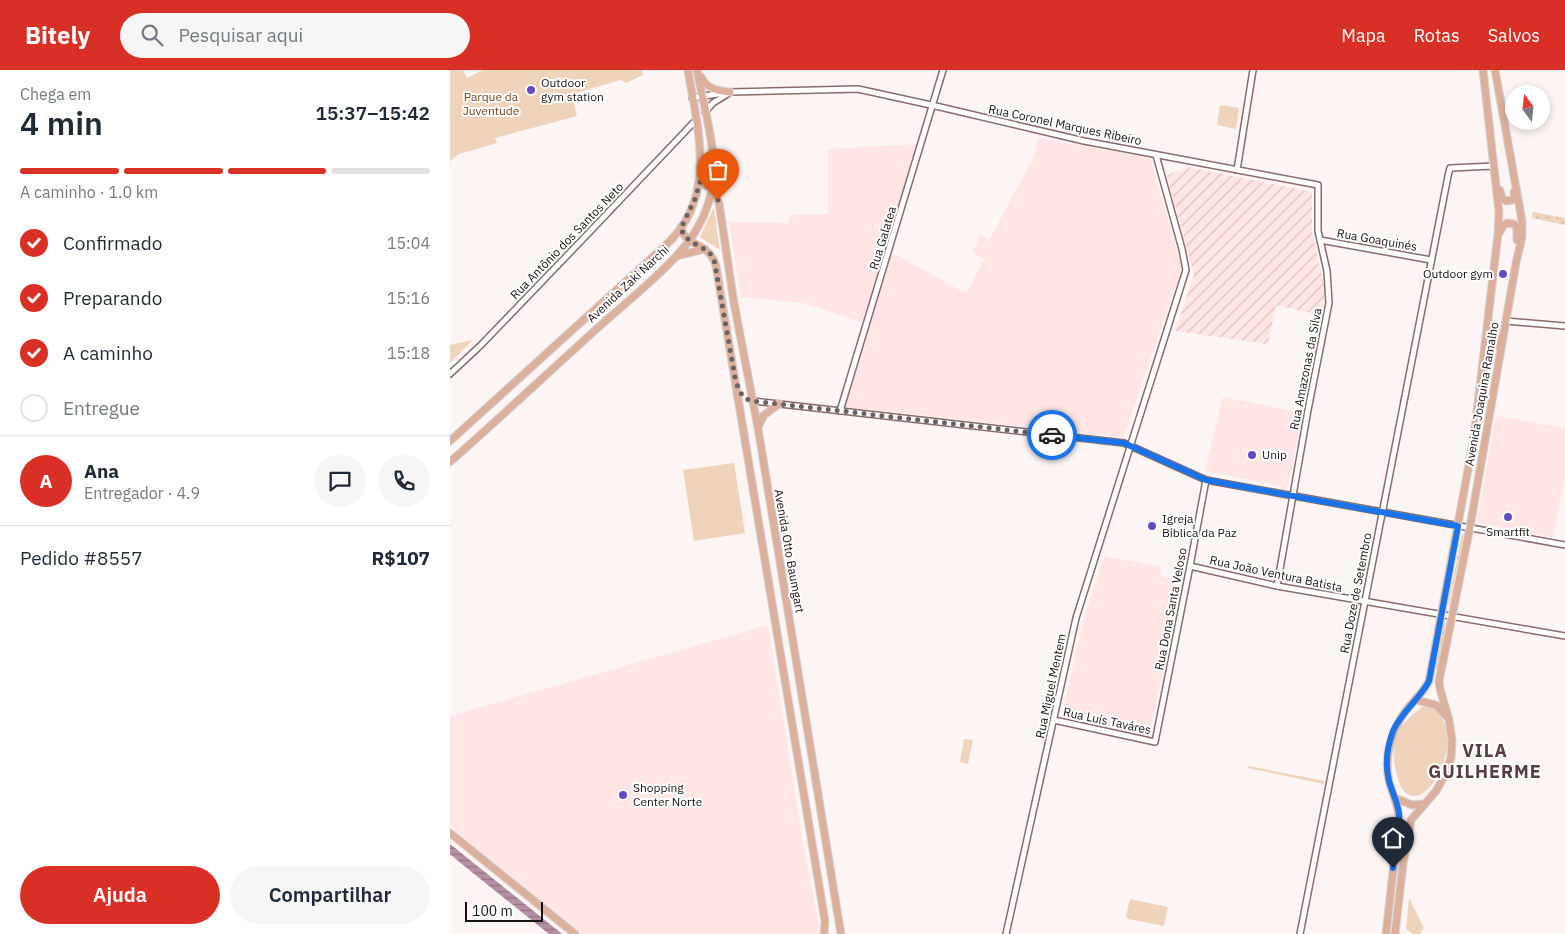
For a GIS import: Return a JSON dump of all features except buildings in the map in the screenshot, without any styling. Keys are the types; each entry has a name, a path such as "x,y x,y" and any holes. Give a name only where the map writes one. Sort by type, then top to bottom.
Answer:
{"main road":[{"name":"Avenida Zaki Narchi","path":"450,441 669,242 681,228 695,199 700,182 701,154 688,70"},
{"name":"Avenida Joaquina Ramalho","path":"1416,700 1429,681 1442,614 1474,437 1490,314 1499,216 1483,70"},
{"name":"Avenida Joaquina Ramalho","path":"1449,720 1439,680 1470,527 1522,237 1522,221 1495,70"},
{"name":"Avenida Zaki Narchi","path":"450,462 681,251 689,241 703,216 712,188 712,153 697,72"},
{"path":"697,72 705,84 712,89 730,92"},
{"path":"1494,170 1504,200 1510,201 1515,198 1514,188 1516,184"},
{"path":"700,182 712,188"},
{"name":"Avenida Otto Baumgart","path":"712,188 719,203 734,302 758,428 841,932"},
{"path":"1498,234 1507,223 1516,227 1518,238 1514,256 1516,263"},
{"path":"681,228 689,241 706,249"},
{"path":"669,242 677,244 681,251"},
{"path":"674,257 695,250 706,249"},
{"name":"Avenida Otto Baumgart","path":"706,249 711,253 716,266 825,916 824,934"},
{"path":"1490,314 1492,318 1490,343 1492,348 1498,345 1503,336"},
{"path":"539,360 542,368 550,372"},
{"path":"528,370 536,372 541,380"},
{"path":"736,383 742,396 753,401"},
{"path":"758,428 764,416 779,404"},
{"path":"751,470 756,466 764,468"},
{"path":"1386,934 1399,818 1395,797 1389,781 1387,764 1389,746 1394,730 1403,715 1416,700 1436,705 1449,720 1452,740 1451,758 1445,775 1436,791 1411,820 1403,864 1395,934"},
{"path":"795,736 802,739 807,738 808,734"},
{"path":"797,747 803,742 807,742 810,746"},
{"path":"1395,797 1412,805 1424,804"},
{"path":"450,833 576,934"},
{"path":"824,934 832,929 841,932"}],"street":[{"name":"Rua Galatea","path":"840,411 943,70"},
{"path":"1156,155 1237,170 1252,70"},
{"name":"Rua Coronel Marques Ribeiro","path":"692,98 730,92 858,89 1084,141 1156,155 1186,270 1130,446"},
{"path":"705,112 713,103 730,92"},
{"name":"Rua Antônio dos Santos Neto","path":"450,374 581,241 696,120"},
{"name":"Rua Doze de Setembro","path":"1300,934 1450,168 1494,170"},
{"name":"Rua Amazonas da Silva","path":"1237,170 1318,185 1318,222 1327,271 1329,303 1277,586"},
{"name":"Rua Goaquinés","path":"1320,240 1431,260"},
{"path":"1506,321 1565,326"},
{"path":"753,401 1121,443 1206,480 1565,545"},
{"name":"Rua Miguel Mentem","path":"1006,934 1076,618 1130,446"},
{"name":"Rua Dona Santa Veloso","path":"1155,742 1206,480"},
{"name":"Rua João Ventura Batista","path":"1190,566 1277,586 1565,636"},
{"name":"Rua Luís Taváres","path":"1054,720 1155,742"}],"shaded area":[{"path":"1038,138 1150,158 1181,263 1181,270 1124,436 838,406 865,323 803,303 741,297 729,222 789,223 789,215 828,214 828,149 917,144 886,249 963,292 968,291 984,259 973,252 980,235 989,240 1033,159"},
{"path":"1188,167 1312,192 1312,231 1325,290 1321,315 1276,305 1268,344 1175,331 1194,275 1167,175"},
{"name":"Unip","path":"1223,397 1303,413 1287,489 1281,489 1281,486 1205,471"},
{"path":"1496,416 1565,428 1565,479 1553,537 1478,523 1477,521"},
{"path":"1104,556 1161,567 1160,576 1173,579 1172,584 1181,590 1149,734 1064,718 1062,714 1083,621"},
{"name":"Shopping Center Norte","path":"768,625 803,842 818,921 819,930 816,934 582,934 470,844 450,824 450,716"},
{"path":"450,844 562,934 549,934 463,865 450,854"}],"green space":[{"name":"Parque da Juventude","path":"450,70 463,70 467,78 483,70 642,70 643,75 626,83 621,80 572,94 577,116 495,138 497,143 459,154 450,161"},
{"path":"1220,105 1239,108 1236,129 1217,125"},
{"path":"714,209 720,250 700,237"},
{"path":"1533,212 1565,218 1565,225 1532,218"},
{"path":"473,340 450,363 450,345"},
{"path":"734,463 745,533 694,541 683,470"},
{"path":"1462,534 1464,534 1448,605"},
{"path":"1444,623 1446,623 1438,668 1435,668"},
{"path":"1424,706 1438,709 1445,725 1448,743 1442,769 1435,780 1425,792 1412,796 1405,792 1399,782 1395,767 1394,746 1396,737 1406,721"},
{"path":"964,739 973,740 968,764 960,762"},
{"path":"1249,766 1324,781 1324,784 1248,768"},
{"path":"1409,898 1424,928 1420,934 1413,934 1406,929"},
{"path":"1130,899 1168,907 1164,926 1128,919 1126,916"}],"way so far":[{"path":"718,200 712,188 700,182 695,199 681,228 689,241 706,249 714,259 736,383 745,399 1052,435"}],"place":[{"name":"Outdoor gym station","path":"531,90"},
{"name":"Outdoor gym","path":"1503,274"},
{"name":"Unip","path":"1252,455"},
{"name":"Smartfit","path":"1508,517"},
{"name":"Igreja Bíblica da Paz","path":"1152,526"},
{"name":"Shopping Center Norte","path":"623,795"}],"district":[{"name":"VILA GUILHERME","path":"1485,761"}],"route":[{"path":"1052,435 1124,443 1206,480 1458,526 1429,681 1426,688 1403,715 1394,730 1389,746 1387,764 1389,781 1398,808 1399,818 1393,868"}]}
